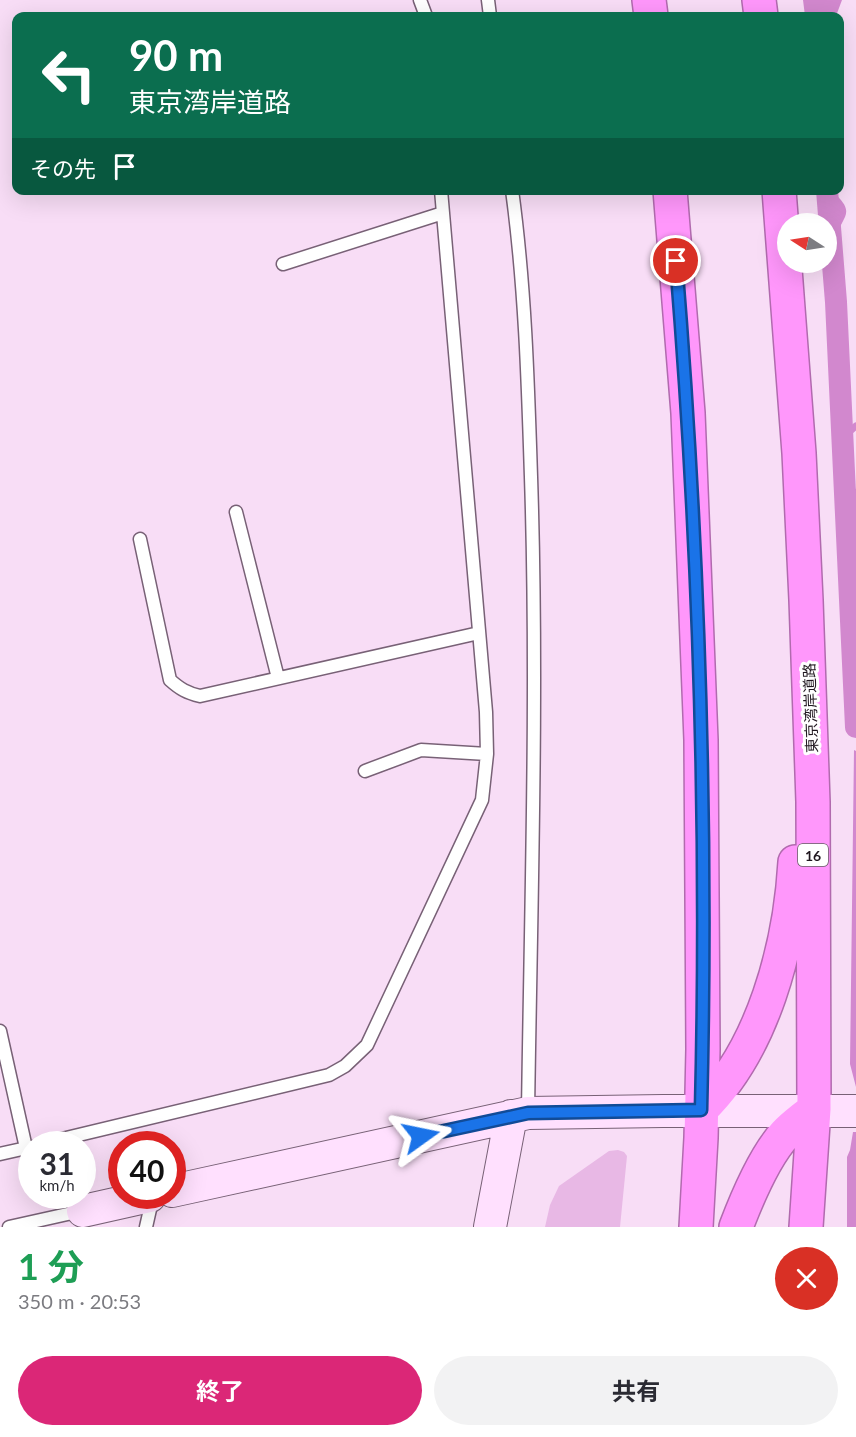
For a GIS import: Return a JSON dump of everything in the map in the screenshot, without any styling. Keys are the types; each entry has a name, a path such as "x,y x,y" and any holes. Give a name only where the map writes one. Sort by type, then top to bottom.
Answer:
{"highway":[{"path":"670,195 684,347 698,641 702,858 701,1110 696,1227"},
{"name":"東京湾岸道路","path":"779,195 799,453 813,802 838,1110 806,1227"},
{"path":"701,1110 719,1093 747,1050 774,980 784,942 794,867 794,733 806,600"},
{"path":"736,1227 743,1208 784,1134 838,1110"}],"street":[{"path":"186,1188 519,1115 701,1110 838,1110"},
{"path":"490,1227 519,1115"},
{"path":"83,1211 108,1206"}],"lane":[{"path":"95,1131 329,1075 345,1066 367,1045 482,800 487,754 486,712 441,195"},
{"path":"512,195 528,365 535,588 535,706 519,1115"},
{"path":"284,264 443,213"},
{"path":"236,512 278,678"},
{"path":"140,540 170,680 178,688 188,693 200,696 479,633"},
{"path":"365,771 421,750 487,754"},
{"path":"0,1031 25,1131"},
{"path":"0,1154 18,1150"},
{"path":"146,1227 149,1209"},
{"path":"9,1227 83,1211"}],"shaded area":[{"path":"803,0 842,0 838,12 804,12"},
{"path":"819,195 837,195 845,207 845,216 838,235 841,270 837,271 837,213 821,213"},
{"path":"844,457 852,461 852,487 856,489 856,642 853,646"},
{"path":"854,750 856,751 856,1087 850,1064"},
{"path":"853,1132 856,1132 856,1227 847,1227 847,1157"},
{"path":"618,1150 627,1156 620,1227 545,1227 550,1205 559,1186 609,1151"}],"waterway":[{"path":"827,195 836,302 856,727"},
{"path":"843,437 856,426"}],"route":[{"path":"421,1136 528,1113 701,1110 703,960 698,641 688,413 676,261"}]}
